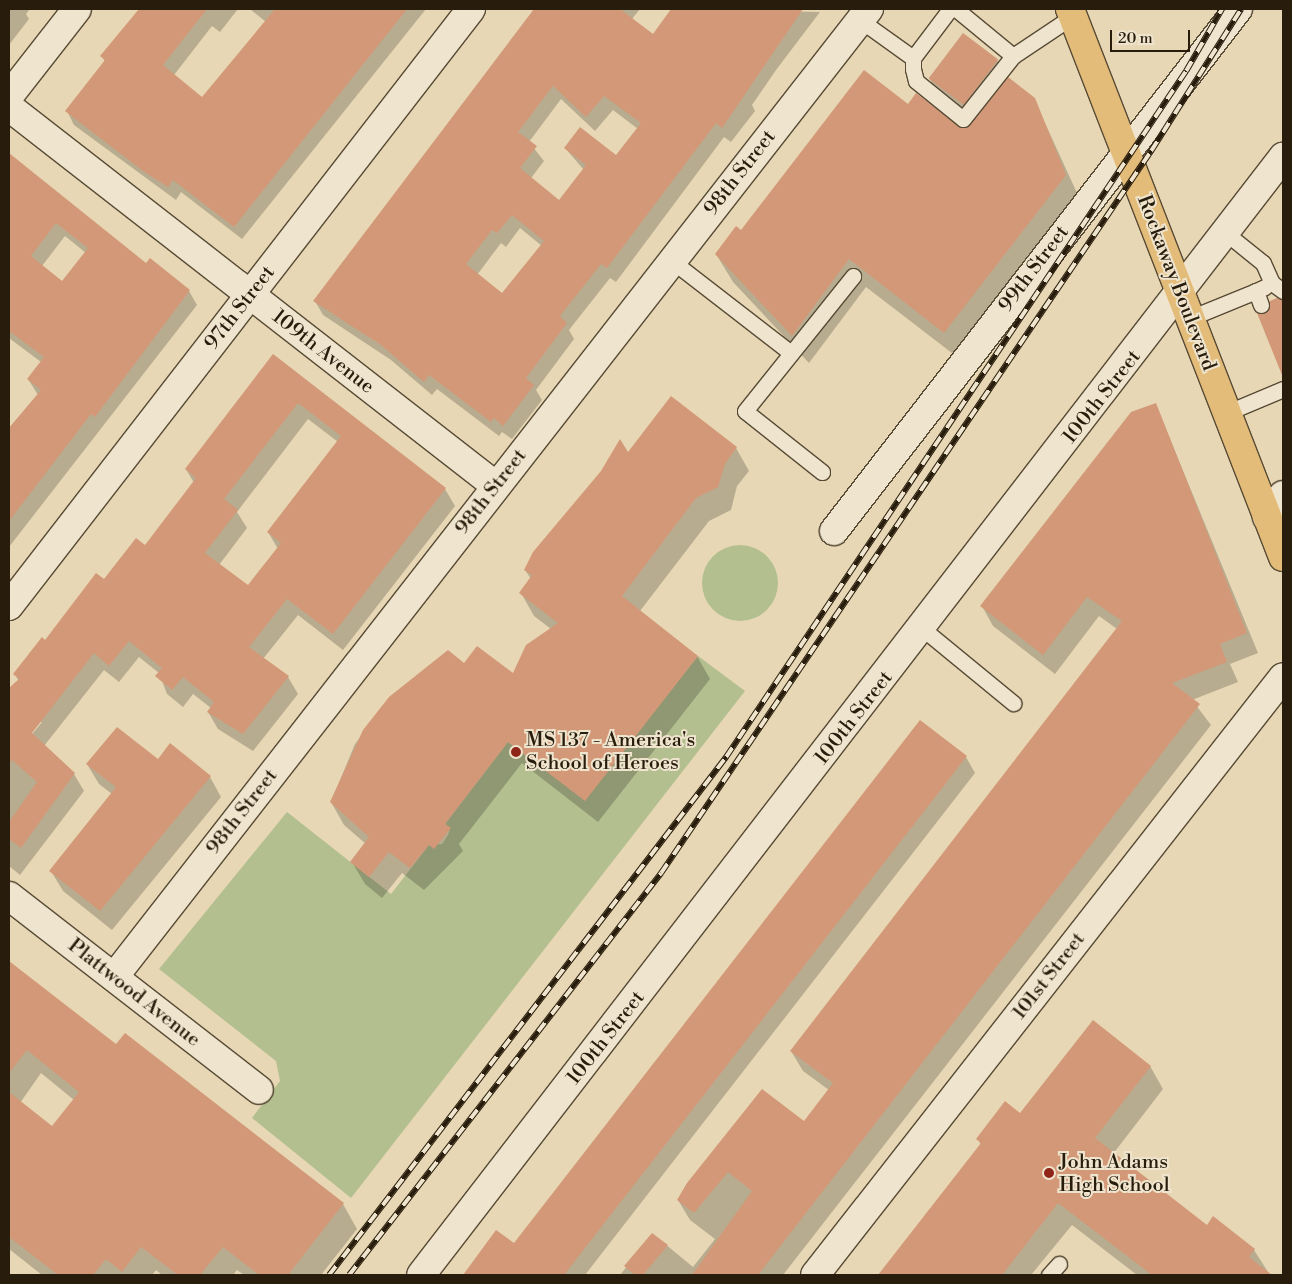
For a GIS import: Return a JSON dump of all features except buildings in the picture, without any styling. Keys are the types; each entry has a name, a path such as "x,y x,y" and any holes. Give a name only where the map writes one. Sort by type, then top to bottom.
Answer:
{"main road":[{"name":"Rockaway Boulevard","path":"1071,13 1283,557"}],"street":[{"path":"9,96 77,9"},
{"name":"97th Street","path":"9,606 251,296 471,9"},
{"name":"99th Street","path":"834,530 1238,9"},
{"name":"98th Street","path":"114,977 864,14"},
{"name":"109th Avenue","path":"9,107 496,486"},
{"name":"100th Street","path":"421,1275 923,629 1186,306 1226,234 1283,157"},
{"path":"1267,517 1283,495"},
{"name":"101st Street","path":"815,1275 1283,677"},
{"name":"Plattwood Avenue","path":"9,896 259,1090"}],"lane":[{"path":"913,58 950,9"},
{"path":"956,9 1013,56"},
{"path":"864,14 913,58 916,81 963,119 1013,56 1071,13"},
{"path":"1186,306 1259,298 1278,291 1262,262 1226,234"},
{"path":"672,261 791,353"},
{"path":"822,472 745,411 854,276"},
{"path":"1226,413 1283,389"},
{"path":"923,629 1013,703"}],"green space":[{"path":"740,545 754,548 767,556 775,569 778,583 775,597 767,610 754,618 740,621 726,618 713,610 705,597 702,583 705,569 713,556 726,548"},
{"path":"698,656 745,691 351,1198 252,1118 280,1081 276,1061 159,969 287,812 391,894 429,845 442,844 450,828 445,824 508,742 585,800"}],"railway":[{"path":"329,1275 726,757 1186,71 1222,9"},
{"path":"349,1275 661,873 1151,151 1241,9"}],"place":[{"name":"MS 137 - America's School of Heroes","path":"516,752"},
{"name":"John Adams High School","path":"1049,1173"}]}
